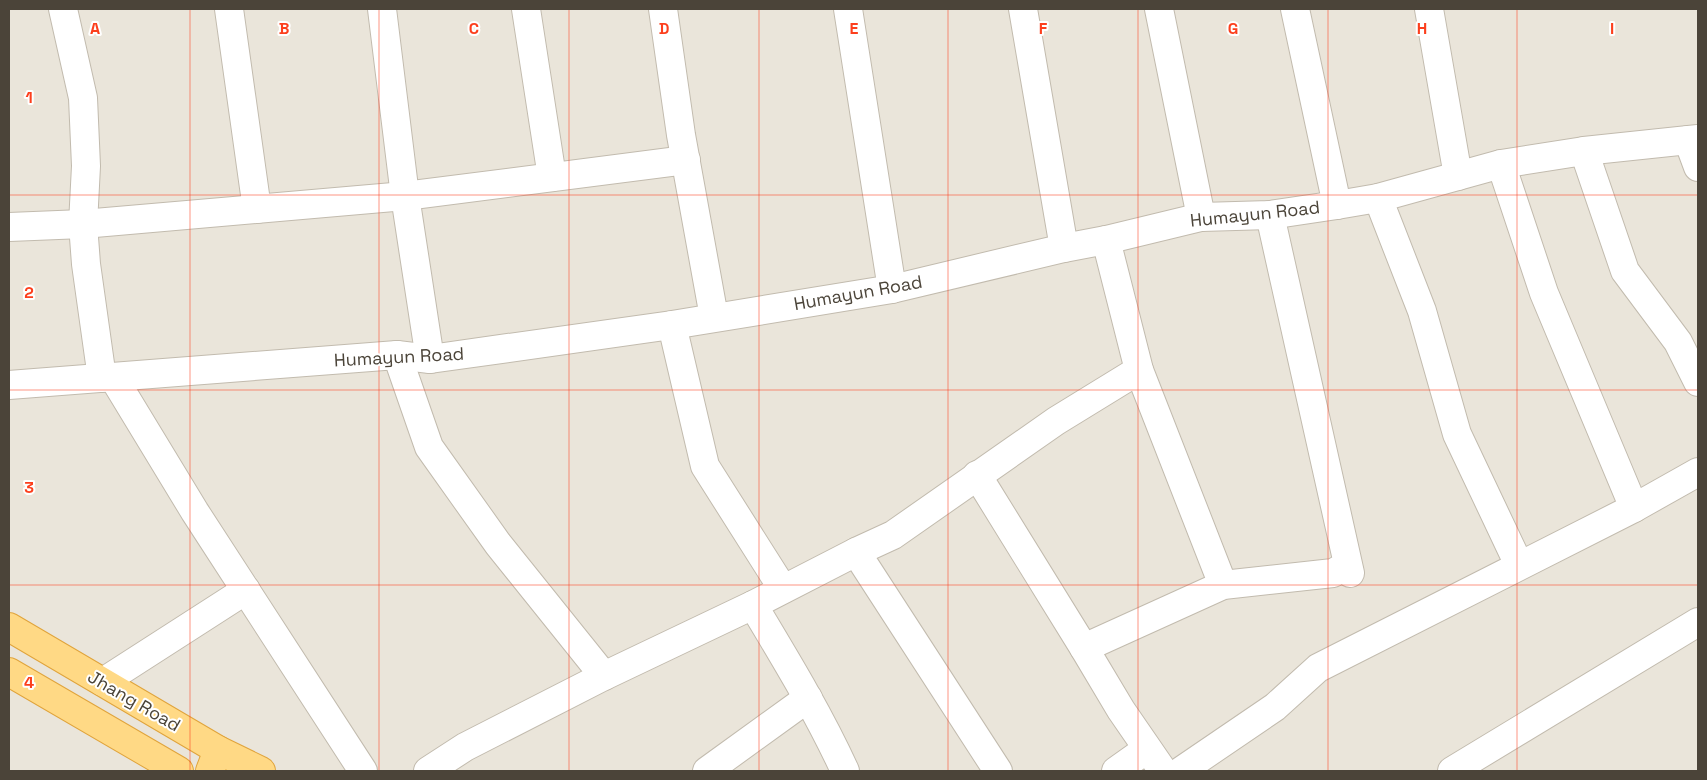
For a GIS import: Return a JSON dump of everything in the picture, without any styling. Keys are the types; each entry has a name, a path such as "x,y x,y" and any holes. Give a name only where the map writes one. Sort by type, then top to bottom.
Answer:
{"highway":[{"name":"Jhang Road","path":"9,628 102,682 214,761 261,771"},
{"path":"9,672 179,771"}],"street":[{"path":"63,9 83,98 86,166 83,224 86,264 108,378 363,771"},
{"path":"229,9 257,209"},
{"path":"382,9 405,196 430,359"},
{"path":"526,9 552,177"},
{"path":"663,9 681,135 714,317"},
{"path":"848,9 892,289"},
{"path":"1023,9 1064,248"},
{"path":"1159,9 1201,217"},
{"path":"1295,9 1337,205"},
{"path":"1429,9 1458,176"},
{"path":"1693,140 1698,167"},
{"name":"Humayun Road","path":"9,385 398,355 430,359 672,325 892,289 1201,217 1270,215 1337,205 1378,198 1501,164 1584,151 1693,140"},
{"path":"1584,151 1625,271 1678,342 1698,382"},
{"path":"9,227 83,224 405,196 686,160"},
{"path":"1501,164 1544,293 1634,508"},
{"path":"1378,198 1422,310 1457,434 1519,565"},
{"path":"1084,648 1223,585 1333,573 1342,568 1350,573 1270,215"},
{"path":"1106,240 1139,370 1223,585"},
{"path":"672,325 705,466 783,589"},
{"path":"398,355 430,447 498,544 604,676"},
{"path":"428,771 465,747 604,676 753,605 893,535 1056,421 1139,370"},
{"path":"1181,771 1275,707 1318,668 1634,508 1698,472"},
{"path":"977,475 1121,710 1163,771"},
{"path":"856,552 998,771"},
{"path":"102,682 246,590"},
{"path":"753,605 808,698 845,771"},
{"path":"1452,771 1698,622"},
{"path":"707,771 808,698"},
{"path":"1116,771 1147,749"}],"shaded area":[{"path":"9,9 1698,9 1698,771 9,771"}]}
